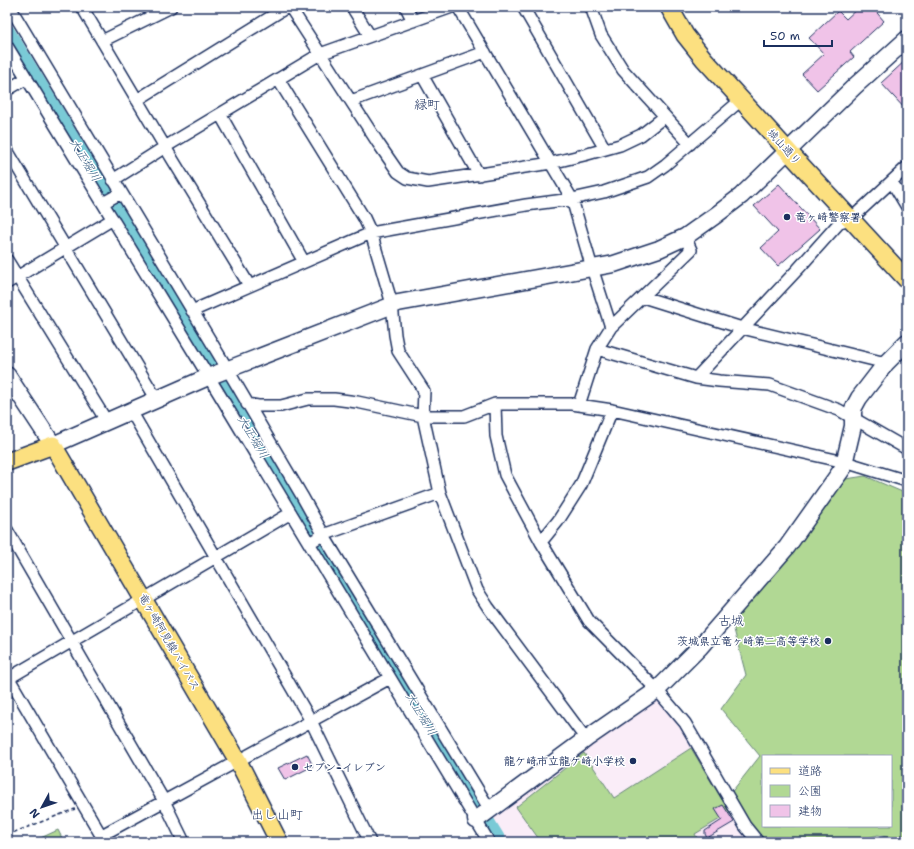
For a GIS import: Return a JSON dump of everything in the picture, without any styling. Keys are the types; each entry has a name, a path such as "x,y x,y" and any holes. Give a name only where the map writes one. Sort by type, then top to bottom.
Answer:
{"main road":[{"name":"城山通り","path":"669,7 685,35 741,100 907,280"},
{"path":"7,462 53,445"},
{"name":"竜ヶ崎阿見線バイパス","path":"53,445 238,761 279,842"}],"street":[{"path":"10,7 113,180 119,194 227,370 236,390 247,404 302,496 316,539 390,678 489,842"},
{"path":"82,7 249,285"},
{"path":"102,41 171,7"},
{"path":"137,100 287,7"},
{"path":"290,7 398,172 407,178 428,182 551,163 620,145 641,135 664,117"},
{"path":"352,7 370,36"},
{"path":"406,7 413,21"},
{"path":"113,180 320,54 452,7"},
{"path":"458,7 572,199 592,268 612,327"},
{"path":"523,7 605,149"},
{"path":"591,7 601,35 623,70 690,144"},
{"path":"7,375 53,445 208,377 398,303 614,264 659,249 685,237 741,196 870,72 907,39"},
{"path":"7,46 104,202 113,220 291,513 316,539 490,810"},
{"path":"351,101 485,52"},
{"path":"422,75 479,174"},
{"path":"7,90 26,78"},
{"path":"278,79 364,218 371,233 392,305 398,351 424,391 423,416 440,493 477,590 586,739"},
{"path":"192,311 371,233 526,204 572,199 604,192 648,177 665,165 741,100"},
{"path":"220,114 304,262"},
{"path":"7,150 157,400"},
{"path":"696,378 840,222 851,219 907,167"},
{"path":"892,182 907,207"},
{"path":"104,202 119,194"},
{"path":"7,283 113,220"},
{"path":"579,405 597,350 612,327 690,250 685,237"},
{"path":"7,260 107,422"},
{"path":"643,297 742,328 886,363"},
{"path":"476,820 586,739 657,690 700,647 787,547 843,468 853,426 853,409 859,398 886,363 907,342"},
{"path":"597,350 696,378 719,382 770,386 840,410 907,449"},
{"path":"221,397 236,390"},
{"path":"247,404 258,406 281,406 308,399 334,399 357,402 423,416 464,416 495,404 579,405 612,410 845,462 907,480"},
{"path":"495,404 496,436 505,475 541,542 589,621 657,690 685,723 745,826 758,842"},
{"path":"541,542 558,521 581,485 612,410"},
{"path":"131,411 311,721 370,842"},
{"path":"316,539 440,493"},
{"path":"291,513 144,600 8,676 84,805 104,838 164,801 390,678"},
{"path":"7,530 164,801 184,842"}],"path":[{"path":"7,835 84,805"}],"shaded area":[{"name":"龍ケ崎市立龍ケ崎小学校","path":"657,696 682,726 750,842 506,842 491,817"}],"green space":[{"name":"茨城県立竜ヶ崎第二高等学校","path":"865,476 907,494 907,842 878,835 852,842 761,842 730,794 760,756 721,709 746,675 732,622 846,479"},
{"path":"691,748 730,813 695,834 699,842 541,842 516,807 584,753 614,798"},
{"path":"58,830 64,842 32,842"}],"building":[{"path":"859,7 872,7 884,21 850,52 854,57 817,90 802,74 824,54 809,38 838,11 846,19"},
{"path":"907,59 907,111 881,83"},
{"name":"竜ヶ崎警察署","path":"779,184 820,229 778,266 761,248 778,232 754,206"},
{"name":"セブン-イレブン","path":"307,754 313,766 285,780 278,768"},
{"path":"723,805 734,822 707,838 705,831 722,820 715,809"}],"waterway":[{"name":"大正堀川","path":"7,32 499,842"}],"place":[{"name":"竜ヶ崎警察署","path":"787,217"},
{"name":"茨城県立竜ヶ崎第二高等学校","path":"828,641"},
{"name":"龍ケ崎市立龍ケ崎小学校","path":"633,761"},
{"name":"セブン-イレブン","path":"295,767"}],"district":[{"name":"緑町","path":"427,104"},
{"name":"古城","path":"731,620"},
{"name":"出し山町","path":"277,814"}]}
